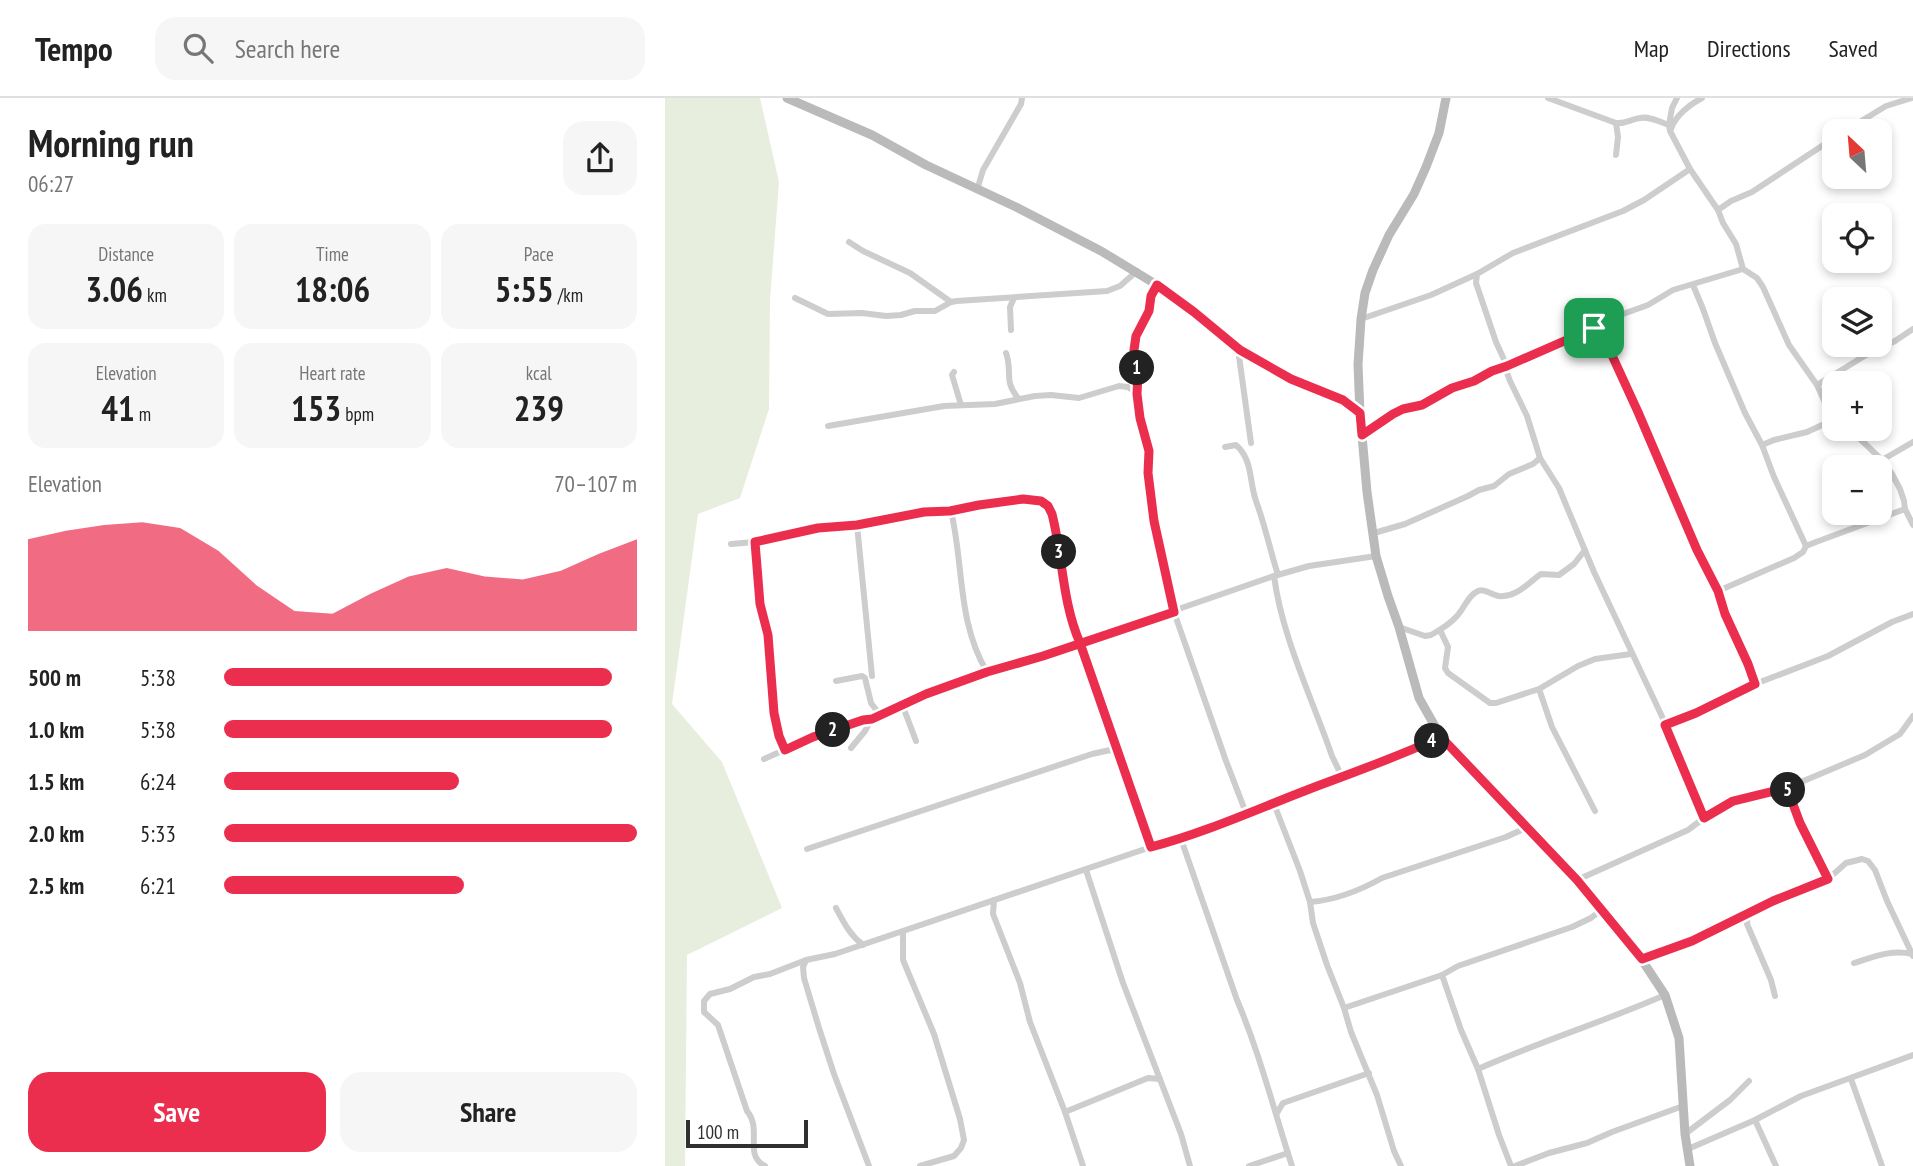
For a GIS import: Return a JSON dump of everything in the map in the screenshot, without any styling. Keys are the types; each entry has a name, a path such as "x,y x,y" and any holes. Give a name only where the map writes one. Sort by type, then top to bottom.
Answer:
{"street":[{"path":"787,98 872,135 1137,271 1194,312 1238,349 1263,365 1343,400 1360,413"},
{"path":"977,190 983,170 1022,98"},
{"path":"1446,98 1439,133 1426,167 1414,194 1388,235 1373,270 1365,293 1361,319 1358,365 1360,413 1376,556 1419,698 1441,737 1577,880 1642,959 1665,995 1679,1038 1685,1134 1690,1166"},
{"path":"1548,98 1616,123 1641,117 1650,118 1670,128"},
{"path":"1677,98 1672,107 1670,128 1690,169 1718,210 1736,244 1743,269 1757,278 1763,287 1789,345 1822,396"},
{"path":"1670,128 1676,118 1702,98"},
{"path":"1865,119 1887,106 1912,98"},
{"path":"1616,123 1616,155"},
{"path":"1718,210 1752,192 1822,146"},
{"path":"1361,319 1431,295 1477,274 1513,253 1623,211 1690,169"},
{"path":"849,242 910,273 951,302"},
{"path":"1362,435 1403,409 1422,405 1452,388 1474,381 1648,305 1673,290 1743,269"},
{"path":"795,298 828,314 894,316 915,311 935,311 951,302 1107,291 1120,286 1137,271"},
{"path":"1477,274 1476,284 1507,366 1510,382 1527,416 1540,458 1559,488 1704,818"},
{"path":"1465,279 1476,284"},
{"path":"1157,285 1151,296 1149,311 1136,336 1134,350 1140,418 1149,451 1148,473 1154,521 1174,612 1246,813"},
{"path":"1693,285 1715,343 1805,547"},
{"path":"1011,330 1010,307 1014,299"},
{"path":"1594,328 1605,340 1658,456 1697,550 1718,591 1755,684"},
{"path":"1817,385 1913,329"},
{"path":"1238,349 1251,443"},
{"path":"1006,353 1010,364 1009,384 1018,398"},
{"path":"954,372 952,375 961,405"},
{"path":"828,426 898,412 995,404 1018,398 1051,395 1079,397 1137,383"},
{"path":"1128,387 1137,394"},
{"path":"1343,400 1360,394"},
{"path":"1762,445 1822,426"},
{"path":"1862,441 1877,455"},
{"path":"1891,455 1913,442"},
{"path":"1225,447 1236,445 1247,461 1262,514 1276,576 1276,596 1284,623 1342,777"},
{"path":"1374,533 1405,524 1479,490 1495,486 1514,471 1533,464 1540,458"},
{"path":"1533,464 1547,467"},
{"path":"1892,474 1913,525"},
{"path":"731,544 755,542 818,528 857,525 924,512 950,511 1023,499 1041,501 1048,506 1054,523 1068,609 1151,847"},
{"path":"1718,591 1794,558 1803,552 1805,547 1905,509"},
{"path":"950,511 955,531 965,616 977,653 987,672"},
{"path":"857,525 872,676"},
{"path":"755,542 760,604 768,635 774,713 785,750"},
{"path":"1399,627 1425,636 1431,635 1459,615 1465,604 1478,591 1503,597 1514,593 1527,587 1541,574 1559,575 1573,564 1584,550"},
{"path":"764,759 821,734 872,719 902,704 987,672 1043,656 1276,576 1309,566 1376,556"},
{"path":"1665,725 1755,684 1828,656 1892,621 1913,614"},
{"path":"1440,630 1448,647 1445,668 1448,673 1490,703 1539,689 1587,663 1631,654"},
{"path":"836,681 862,676 865,678 871,702 880,715"},
{"path":"1539,689 1552,727 1595,811"},
{"path":"902,704 916,741"},
{"path":"1577,880 1688,830 1733,801 1787,788 1865,755 1900,734 1913,716"},
{"path":"851,748 872,719"},
{"path":"765,1166 760,1164 754,1153 754,1121 747,1111 718,1025 704,1012 703,1006 710,995 754,977 863,945 1181,839 1401,755 1441,737"},
{"path":"807,849 1099,752 1110,750 1120,757"},
{"path":"1787,788 1800,823 1828,879"},
{"path":"1274,804 1310,902 1316,932 1351,1032 1369,1073 1401,1166"},
{"path":"1310,902 1330,900 1364,888 1382,878 1506,837 1528,827"},
{"path":"1181,839 1273,1100 1292,1166"},
{"path":"1642,959 1692,941 1773,901 1828,879 1846,863 1862,859 1875,870 1912,955"},
{"path":"1086,870 1123,983 1181,1133 1190,1166"},
{"path":"994,900 993,914 997,926 1020,983 1030,1022 1083,1166"},
{"path":"836,908 846,929 863,945"},
{"path":"1344,1008 1443,975 1458,966 1573,926 1601,910"},
{"path":"1748,914 1747,924 1775,996"},
{"path":"1735,919 1747,924"},
{"path":"903,932 903,960 934,1034 964,1140 954,1156 920,1166"},
{"path":"1901,951 1908,944"},
{"path":"1854,963 1901,951 1912,955"},
{"path":"806,960 803,967 804,978 819,1028 869,1166"},
{"path":"1443,975 1499,1135 1513,1166 1587,1143 1683,1106"},
{"path":"1478,1069 1665,995"},
{"path":"1688,1149 1755,1120 1801,1096 1913,1055"},
{"path":"1273,1100 1283,1103 1369,1073"},
{"path":"1065,1112 1148,1078 1160,1079"},
{"path":"1851,1079 1882,1166"},
{"path":"1685,1134 1730,1100 1749,1081"},
{"path":"1277,1113 1283,1103"},
{"path":"1755,1120 1776,1166"},
{"path":"1249,1166 1288,1153"}],"green space":[{"path":"665,98 760,98 779,182 770,300 769,409 740,498 698,514 672,704 722,762 782,908 687,955 685,1166 665,1166"}],"route":[{"path":"1594,328 1474,381 1452,388 1422,405 1403,409 1362,435 1360,413 1343,400 1263,365 1157,285 1151,296 1149,311 1136,336 1134,350 1140,418 1149,451 1148,473 1154,521 1174,612 1080,643 1043,656 987,672 926,694 872,719 813,737 785,750 774,713 768,635 760,604 755,542 818,528 857,525 924,512 950,511 1031,499 1041,501 1048,506 1052,514 1072,625 1080,643 1151,847 1181,839 1274,804 1441,737 1577,880 1642,959 1692,941 1773,901 1828,879 1800,823 1787,788 1744,797 1704,818 1665,725 1755,684 1718,591 1697,550 1638,412 1605,340 1594,328"}]}
